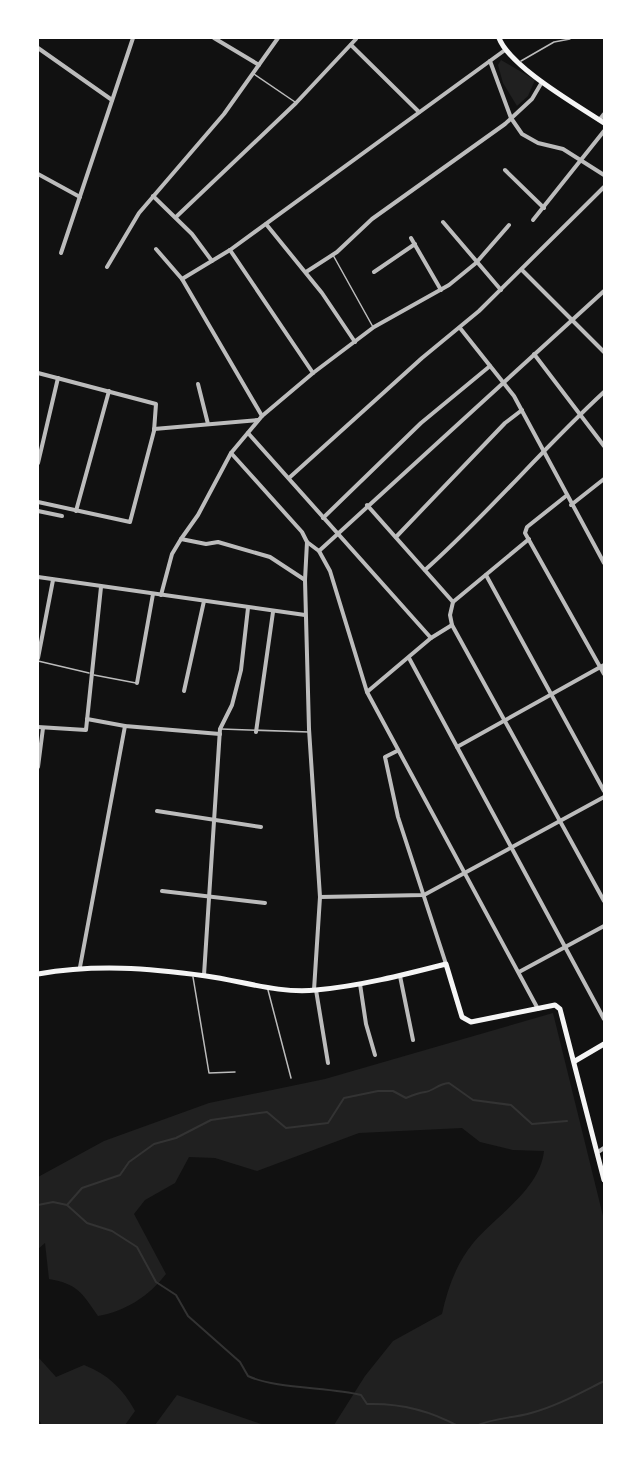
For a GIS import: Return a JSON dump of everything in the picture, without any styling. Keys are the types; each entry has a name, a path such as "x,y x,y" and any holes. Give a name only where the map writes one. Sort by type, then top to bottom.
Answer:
{"main road":[{"path":"499,38 505,50 518,63 602,121"},
{"path":"38,974 80,967 153,970 193,976 204,975 267,987 315,990 360,984 446,964 462,1017 471,1022 556,1005 560,1008 604,1180"},
{"path":"575,1061 604,1044"}],"street":[{"path":"61,253 133,38"},
{"path":"214,38 260,65"},
{"path":"107,267 139,213 224,114 278,38"},
{"path":"176,217 296,103 356,39"},
{"path":"351,45 419,112"},
{"path":"38,48 112,100"},
{"path":"182,279 230,250 505,50"},
{"path":"490,62 516,127 529,139 563,149 604,175"},
{"path":"306,272 333,255 372,219 512,118 532,99 543,81"},
{"path":"602,121 604,114"},
{"path":"533,220 604,131"},
{"path":"505,170 544,208"},
{"path":"38,174 80,197"},
{"path":"289,478 460,328 522,270 604,187"},
{"path":"153,196 176,217 212,261"},
{"path":"443,222 501,290"},
{"path":"266,224 306,272 355,342"},
{"path":"161,595 172,554 202,508 231,453 260,418 313,373 374,327 441,290 476,263 509,225"},
{"path":"411,238 441,290"},
{"path":"374,272 415,244"},
{"path":"156,249 182,279 260,418"},
{"path":"230,250 313,373"},
{"path":"522,270 604,352"},
{"path":"319,550 604,291"},
{"path":"460,328 522,410 566,496 604,563"},
{"path":"534,354 604,446"},
{"path":"323,518 421,423 490,366"},
{"path":"38,373 156,404 154,429 132,520 128,523 38,502"},
{"path":"38,463 58,378"},
{"path":"198,384 208,424"},
{"path":"76,511 109,392"},
{"path":"425,570 456,543 542,451 604,392"},
{"path":"396,537 505,423 522,410"},
{"path":"154,429 260,418"},
{"path":"248,434 430,638"},
{"path":"231,453 302,531 307,542 305,580 310,732 320,897 315,990 328,1063"},
{"path":"571,505 604,479"},
{"path":"566,496 527,527 525,533 602,666 604,674"},
{"path":"367,505 453,602 452,625 604,902"},
{"path":"38,511 62,516"},
{"path":"453,602 529,538"},
{"path":"181,539 206,544 218,542 255,552 270,557 305,580"},
{"path":"307,542 319,550 330,571 367,692 538,1009"},
{"path":"486,575 604,791"},
{"path":"38,577 306,615"},
{"path":"38,659 53,580"},
{"path":"38,767 40,728 86,730 90,673 101,587"},
{"path":"136,683 153,594"},
{"path":"184,691 204,601"},
{"path":"204,975 220,731 232,705 241,670 248,608"},
{"path":"256,732 273,612"},
{"path":"367,692 430,638 452,625"},
{"path":"409,658 604,1018"},
{"path":"457,747 602,666"},
{"path":"87,719 125,726 220,731"},
{"path":"80,967 125,726"},
{"path":"397,751 385,757 385,766 398,817 446,964"},
{"path":"320,897 424,895 604,797"},
{"path":"157,811 261,827"},
{"path":"162,891 265,903"},
{"path":"519,972 604,926"},
{"path":"400,976 413,1040"},
{"path":"360,984 366,1024 375,1055"},
{"path":"598,1152 604,1148"}],"lane":[{"path":"518,63 554,42 570,39"},
{"path":"254,73 296,103"},
{"path":"333,255 374,327"},
{"path":"38,659 136,683"},
{"path":"220,731 310,732"},
{"path":"193,976 209,1073 235,1072"},
{"path":"267,987 291,1078"}],"shaded area":[{"path":"501,60 535,80 528,96 517,106 503,83 498,65"},
{"path":"553,1013 604,1220 604,1425 334,1425 365,1376 393,1341 442,1314 447,1294 462,1259 474,1242 526,1189 541,1165 544,1151 513,1150 480,1142 462,1128 359,1133 257,1171 215,1158 189,1157 175,1183 145,1200 134,1214 166,1274 144,1296 118,1310 98,1316 88,1301 73,1287 49,1279 45,1243 38,1249 38,1177 104,1141 209,1103 325,1079"},
{"path":"38,1357 56,1377 84,1365 100,1373 120,1389 135,1411 125,1425 42,1425 38,1418"},
{"path":"177,1395 264,1425 155,1425"}],"waterway":[{"path":"67,1205 82,1188 120,1175 129,1162 154,1144 176,1138 211,1120 267,1112 286,1128 328,1123 344,1098 378,1091 393,1091 406,1098 449,1083 473,1100 511,1105 532,1124 567,1121"},
{"path":"38,1205 53,1202 67,1205 87,1223 112,1231 137,1247 156,1282 176,1295 188,1316 240,1362 248,1376 287,1386 361,1395 367,1404 414,1409 458,1426"},
{"path":"476,1426 541,1410 604,1381"}]}
